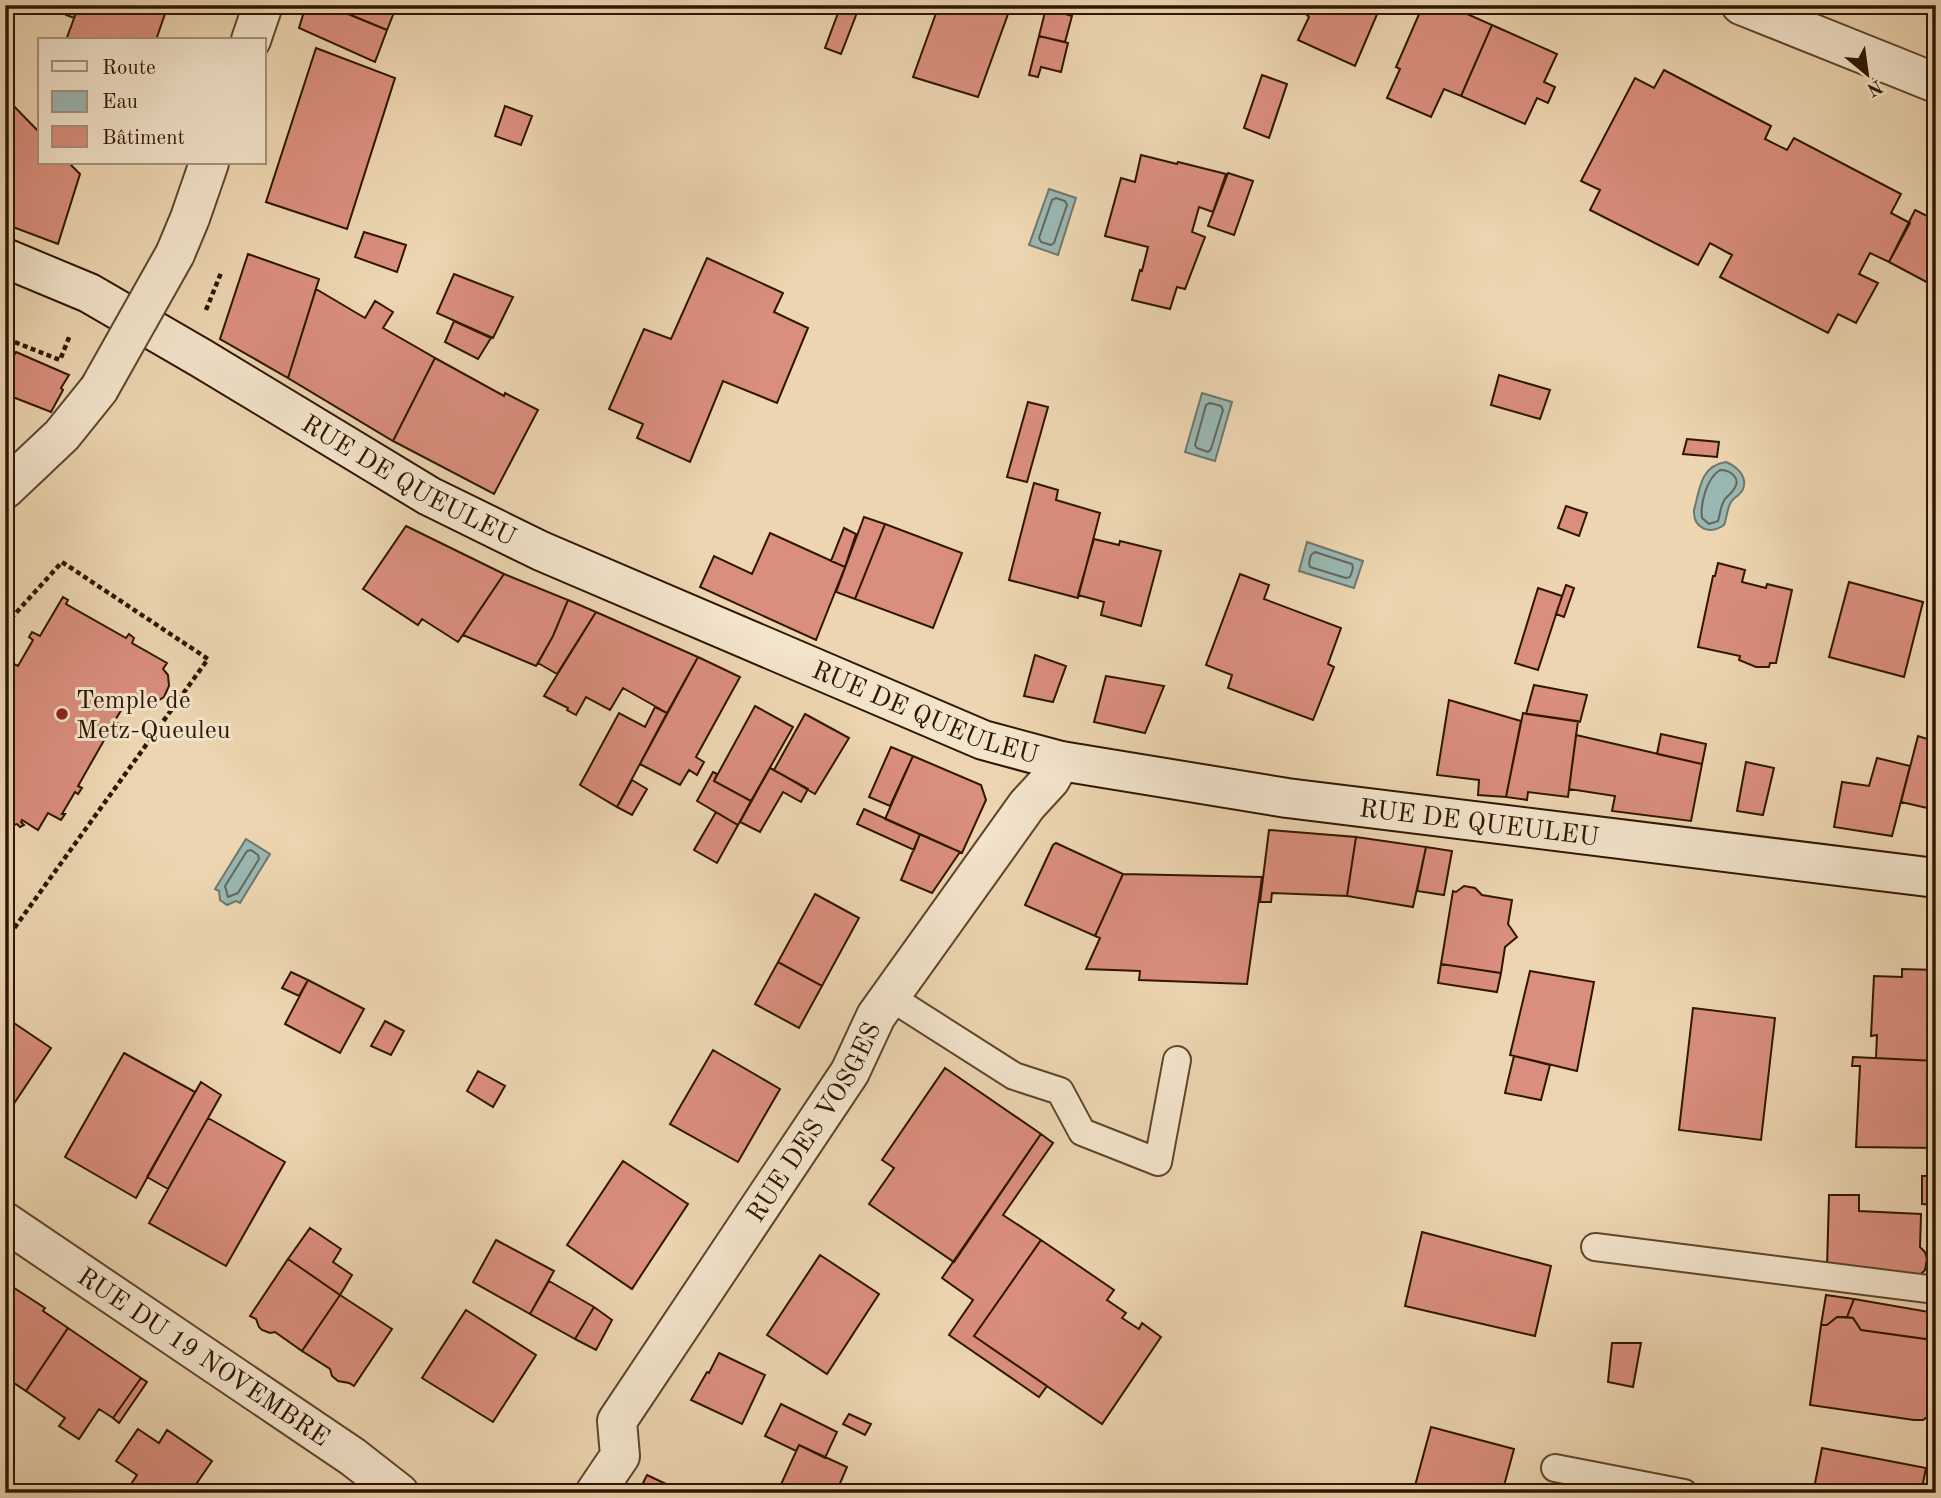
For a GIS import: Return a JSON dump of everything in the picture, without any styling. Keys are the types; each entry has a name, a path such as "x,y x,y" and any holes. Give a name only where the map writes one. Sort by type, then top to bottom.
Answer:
{"street":[{"path":"252,38 263,5"},
{"path":"1741,5 1936,83"},
{"path":"9,478 62,435 99,389 175,254 209,164"},
{"name":"RUE DE QUEULEU","path":"5,258 89,293 429,496 541,551 983,740 1061,761 1287,798 1936,878"},
{"name":"RUE DES VOSGES","path":"595,1493 620,1456 617,1421 850,1072 876,1016 1027,805 1050,780 1061,761"},
{"name":"RUE DU 19 NOVEMBRE","path":"5,1222 353,1457 399,1493"}],"lane":[{"path":"890,997 1014,1076 1060,1091 1082,1132 1158,1162 1177,1060"},
{"path":"1595,1247 1936,1290"},
{"path":"1555,1468 1684,1493"}],"path":[{"path":"204,314 225,264"},
{"path":"5,353 12,341 60,360"},
{"path":"5,625 62,562 208,659 5,941"}],"water":[{"path":"1049,189 1076,198 1058,255 1029,245"},
{"path":"1202,393 1232,402 1215,461 1185,452"},
{"path":"1726,462 1734,466 1742,476 1743,489 1732,500 1724,525 1708,530 1699,526 1694,517 1700,487 1711,468"},
{"path":"1307,542 1363,561 1354,588 1299,571"},
{"path":"246,839 270,854 240,903 236,901 227,905 220,900 219,891 215,889"}],"building":[{"path":"69,5 79,5 74,18 66,15"},
{"path":"79,5 168,5 157,38 67,38"},
{"path":"306,5 326,5 387,30 375,62 299,28"},
{"path":"349,5 397,5 387,30 346,13"},
{"path":"841,5 860,5 841,54 825,48"},
{"path":"939,5 983,5 1008,14 978,97 913,77"},
{"path":"1311,5 1381,5 1355,66 1298,40 1309,17 1307,15"},
{"path":"1423,5 1447,5 1492,25 1461,96 1444,89 1431,117 1387,98 1400,69 1396,67"},
{"path":"1046,8 1072,16 1065,42 1039,36"},
{"path":"1492,25 1557,54 1544,82 1555,87 1548,103 1537,98 1525,124 1461,96"},
{"path":"1039,36 1068,43 1061,72 1041,67 1038,77 1029,75"},
{"path":"316,48 395,78 347,229 266,202"},
{"path":"1664,70 1771,126 1765,139 1787,150 1794,138 1901,194 1891,213 1910,223 1889,262 1870,253 1859,274 1878,283 1856,323 1838,314 1828,333 1720,277 1732,255 1710,243 1698,265 1590,210 1600,190 1581,181 1635,78 1654,88"},
{"path":"1262,75 1287,84 1269,138 1244,128"},
{"path":"5,97 38,131 38,164 70,164 80,174 58,244 5,224"},
{"path":"505,106 532,116 521,145 495,136"},
{"path":"1141,155 1226,174 1213,212 1199,207 1192,232 1205,237 1185,289 1177,287 1170,309 1132,300 1148,247 1105,236 1121,178 1135,182"},
{"path":"1228,173 1253,181 1234,235 1208,226"},
{"path":"1915,210 1933,219 1936,213 1936,287 1889,262"},
{"path":"364,232 406,245 397,272 355,257"},
{"path":"248,254 319,279 288,378 220,339"},
{"path":"707,258 783,293 774,312 808,328 777,403 723,381 690,462 637,438 643,424 609,409 644,329 671,339"},
{"path":"454,274 513,297 493,338 437,313"},
{"path":"316,289 365,318 375,301 393,312 383,328 435,358 393,441 288,378"},
{"path":"454,321 491,338 478,359 445,342"},
{"path":"1936,341 1936,364 1927,359"},
{"path":"16,352 69,375 51,412 5,394 5,370"},
{"path":"435,358 504,396 505,393 538,410 494,494 393,441"},
{"path":"1499,375 1550,390 1540,419 1491,405"},
{"path":"1028,402 1048,407 1027,482 1007,477"},
{"path":"1687,439 1719,442 1717,457 1683,454"},
{"path":"1034,483 1058,490 1056,500 1100,513 1078,598 1009,580"},
{"path":"1566,506 1587,513 1579,536 1558,528"},
{"path":"864,517 885,524 855,599 836,592"},
{"path":"885,524 962,553 933,628 855,599"},
{"path":"406,526 504,574 458,642 422,619 418,625 363,589"},
{"path":"844,528 856,534 845,567 831,561"},
{"path":"770,533 845,567 816,640 700,587 714,556 752,574"},
{"path":"1094,539 1119,545 1120,541 1161,551 1141,626 1101,615 1104,602 1078,595"},
{"path":"1718,563 1745,570 1742,582 1766,588 1767,584 1792,590 1776,663 1770,663 1769,667 1756,667 1739,660 1740,656 1698,647"},
{"path":"504,574 568,600 553,636 536,666 463,635"},
{"path":"1240,574 1269,585 1264,599 1341,628 1328,664 1334,667 1313,720 1228,688 1232,675 1206,665"},
{"path":"1849,582 1923,602 1904,677 1829,657"},
{"path":"1566,585 1574,588 1564,617 1556,614"},
{"path":"1538,588 1562,596 1538,670 1515,663"},
{"name":"Temple de Metz-Queuleu","path":"63,597 68,600 66,604 126,638 129,634 134,638 132,643 167,663 163,669 168,675 169,686 164,697 159,700 145,700 141,706 128,699 114,722 119,724 115,730 111,728 78,786 82,788 78,794 75,792 61,820 48,813 38,830 22,820 24,825 20,827 17,824 5,827 5,688 14,673 10,670 14,664 18,666 33,640 29,637 32,632 40,636"},
{"path":"568,600 596,612 557,674 538,663"},
{"path":"596,612 698,657 667,713 623,688 610,710 586,697 576,715 544,696"},
{"path":"1035,655 1066,666 1053,702 1024,696"},
{"path":"698,657 740,677 696,757 704,762 697,775 689,770 680,785 640,764"},
{"path":"1106,676 1164,686 1145,733 1094,722"},
{"path":"1534,685 1587,695 1580,722 1526,714"},
{"path":"1449,700 1521,721 1506,797 1478,795 1479,780 1437,775"},
{"path":"755,706 793,727 751,801 714,781"},
{"path":"655,707 667,713 617,807 580,785 619,713 645,727"},
{"path":"1523,713 1578,721 1568,797 1528,792 1527,800 1506,797"},
{"path":"805,714 849,738 815,794 774,770"},
{"path":"1936,717 1936,810 1901,802 1918,736 1930,740"},
{"path":"1661,734 1706,744 1702,764 1657,754"},
{"path":"1576,735 1702,764 1691,821 1612,811 1615,796 1569,789"},
{"path":"891,747 913,756 890,806 869,797"},
{"path":"913,756 981,785 986,800 962,853 885,819"},
{"path":"1877,758 1910,766 1892,836 1834,827 1842,782 1869,786"},
{"path":"1746,762 1774,768 1763,815 1737,811"},
{"path":"770,768 808,789 801,802 783,792 760,832 740,822"},
{"path":"713,772 717,774 714,781 751,801 738,825 697,801"},
{"path":"632,780 647,789 632,815 617,807"},
{"path":"864,809 920,834 914,850 857,824"},
{"path":"716,812 738,825 717,863 694,850"},
{"path":"1269,830 1356,837 1347,896 1272,893 1271,902 1260,902"},
{"path":"920,834 960,852 932,893 901,880"},
{"path":"1356,837 1426,847 1413,907 1347,896"},
{"path":"1056,843 1123,874 1095,936 1025,905"},
{"path":"1426,847 1452,851 1444,895 1417,891"},
{"path":"1123,874 1262,877 1247,984 1139,980 1140,971 1086,969 1100,938 1095,936"},
{"path":"1464,886 1475,888 1482,895 1512,900 1508,924 1517,937 1505,947 1501,973 1441,964 1453,891 1456,892"},
{"path":"815,894 859,918 822,986 778,962"},
{"path":"778,962 822,986 799,1028 755,1004"},
{"path":"1441,964 1501,973 1497,992 1438,983"},
{"path":"1902,969 1936,970 1936,1061 1876,1058 1877,1035 1871,1036 1874,976 1902,977"},
{"path":"1530,971 1594,982 1577,1071 1510,1055"},
{"path":"291,972 308,980 299,996 282,988"},
{"path":"308,980 364,1009 340,1053 285,1024"},
{"path":"1693,1008 1775,1018 1761,1140 1679,1130"},
{"path":"5,1017 51,1048 5,1117"},
{"path":"385,1021 404,1031 391,1055 371,1046"},
{"path":"713,1050 780,1089 738,1162 670,1124"},
{"path":"124,1053 195,1092 136,1198 65,1157"},
{"path":"1514,1056 1550,1065 1541,1100 1505,1093"},
{"path":"1853,1057 1936,1061 1936,1148 1856,1147 1860,1066 1852,1066"},
{"path":"945,1068 1041,1134 954,1262 869,1204 894,1168 882,1160"},
{"path":"478,1071 505,1086 493,1107 467,1091"},
{"path":"201,1082 221,1095 168,1189 147,1177"},
{"path":"208,1118 285,1162 226,1266 149,1223"},
{"path":"1041,1134 1053,1143 1003,1215 1041,1240 974,1336 1047,1386 1039,1397 949,1335 973,1300 942,1278"},
{"path":"623,1161 688,1204 632,1289 567,1245"},
{"path":"1922,1176 1936,1176 1936,1205 1922,1204"},
{"path":"1829,1195 1859,1195 1859,1211 1921,1214 1920,1247 1927,1259 1925,1270 1919,1276 1827,1268"},
{"path":"310,1228 341,1249 333,1262 352,1275 340,1295 288,1259"},
{"path":"1422,1232 1551,1266 1535,1336 1405,1306"},
{"path":"496,1240 554,1271 530,1314 473,1282"},
{"path":"1041,1240 1114,1290 1107,1300 1126,1313 1122,1318 1139,1329 1142,1323 1161,1337 1102,1424 974,1336"},
{"path":"820,1255 879,1294 827,1374 767,1335"},
{"path":"288,1259 340,1295 302,1351 275,1332 262,1330 256,1319 250,1316"},
{"path":"549,1281 594,1307 575,1339 530,1314"},
{"path":"5,1282 45,1308 43,1311 68,1328 26,1391 5,1377"},
{"path":"340,1295 392,1329 354,1386 338,1381 332,1376 330,1369 302,1351"},
{"path":"1826,1295 1854,1299 1847,1317 1837,1317 1827,1325 1821,1325"},
{"path":"1854,1299 1935,1313 1933,1340 1861,1330 1853,1318 1847,1317"},
{"path":"594,1307 612,1320 596,1350 575,1339"},
{"path":"466,1310 536,1355 493,1422 422,1378"},
{"path":"1837,1317 1853,1318 1861,1330 1933,1340 1927,1417 1914,1420 1810,1405 1821,1325 1827,1325"},
{"path":"68,1328 141,1378 113,1418 99,1409 79,1439 59,1426 65,1418 26,1391"},
{"path":"1612,1343 1641,1343 1633,1387 1608,1382"},
{"path":"719,1353 765,1375 742,1424 691,1400"},
{"path":"141,1378 147,1382 119,1423 113,1418"},
{"path":"781,1404 837,1432 825,1458 799,1445 796,1451 765,1436"},
{"path":"849,1414 871,1424 865,1435 843,1424"},
{"path":"1431,1427 1514,1449 1502,1493 1413,1493"},
{"path":"138,1429 159,1443 167,1430 212,1461 190,1493 125,1493 137,1475 116,1461"},
{"path":"799,1445 847,1467 836,1493 777,1493"},
{"path":"1822,1448 1926,1468 1921,1493 1813,1493"},
{"path":"647,1475 685,1493 638,1493"}],"place":[{"name":"Temple de Metz-Queuleu","path":"62,714"}]}
